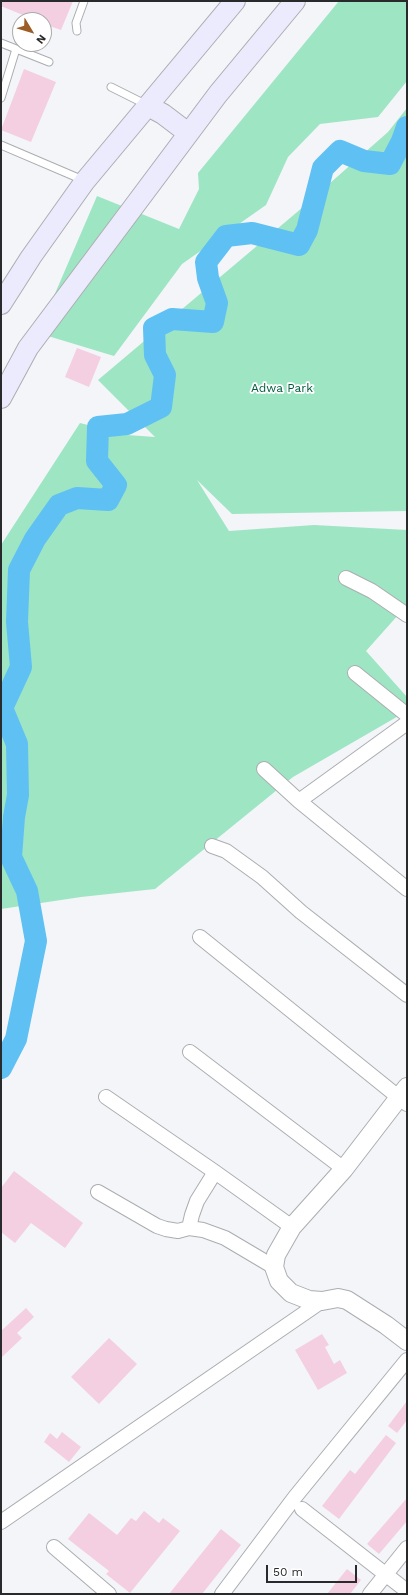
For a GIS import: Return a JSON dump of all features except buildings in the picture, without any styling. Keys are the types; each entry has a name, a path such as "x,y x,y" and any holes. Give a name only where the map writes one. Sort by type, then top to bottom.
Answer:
{"main road":[{"path":"1,304 31,257 85,181 235,1"},
{"path":"1,398 28,348 218,94 295,1"},
{"path":"148,106 163,114 188,133"}],"street":[{"path":"346,578 372,591 394,604 407,614"},
{"path":"355,673 407,715"},
{"path":"299,800 407,723"},
{"path":"264,769 299,800 407,889"},
{"path":"212,846 226,851 262,877 301,912 407,995"},
{"path":"200,937 404,1096 344,1169 292,1227 276,1255 274,1267 279,1281 291,1293 309,1300 322,1301 338,1298 347,1300 386,1325 407,1341"},
{"path":"190,1052 344,1169"},
{"path":"106,1097 292,1227"},
{"path":"189,1228 197,1201 215,1172"},
{"path":"98,1192 161,1227 178,1231 189,1228 202,1230 225,1238 274,1267"},
{"path":"1,1522 322,1301"},
{"path":"222,1594 295,1497 407,1360"},
{"path":"302,1509 407,1591"},
{"path":"54,1547 109,1594"},
{"path":"370,1594 407,1548"}],"lane":[{"path":"77,31 76,24 84,1"},
{"path":"1,43 12,47"},
{"path":"1,98 15,52"},
{"path":"24,52 49,62"},
{"path":"111,87 148,106"},
{"path":"1,145 85,181"}],"green space":[{"path":"339,1 407,1 407,81 378,117 320,124 288,157 266,205 182,264 114,356 38,333 97,196 179,229 199,189 198,173"},
{"name":"Adwa Park","path":"407,108 407,511 232,514 197,480 229,531 314,525 407,530 407,605 366,651 407,697 407,711 293,777 155,889 81,897 1,909 1,545 80,423 127,435 155,437 98,380 296,213 388,132"}],"waterway":[{"path":"1,1068 16,1039 36,941 27,891 11,857 14,817 18,795 17,744 2,708 21,667 17,622 19,570 35,539 59,505 77,498 108,500 116,485 97,461 98,427 127,424 161,407 165,375 155,355 154,328 172,319 213,322 217,303 208,278 206,262 226,236 252,233 299,245 307,230 323,168 340,151 364,161 390,164 402,141 407,127"}]}
